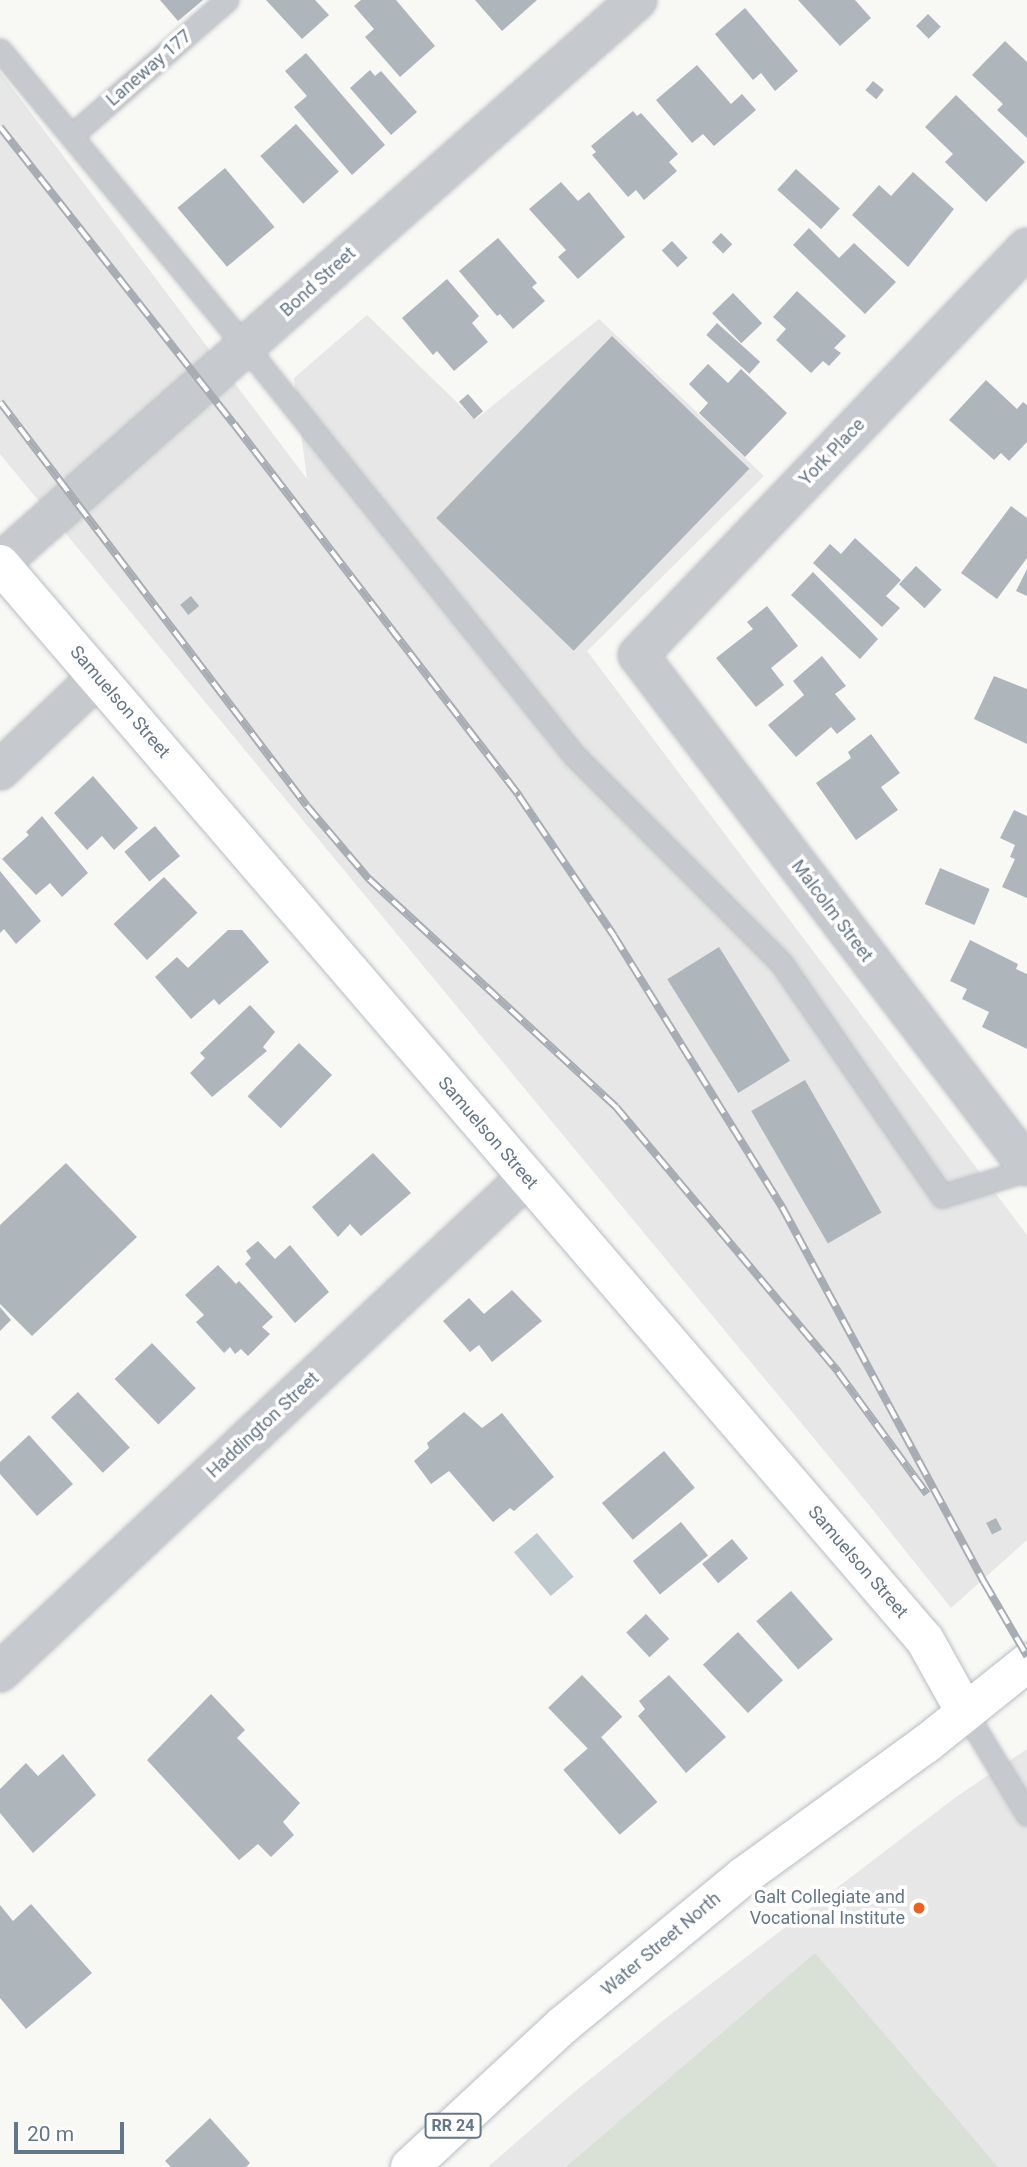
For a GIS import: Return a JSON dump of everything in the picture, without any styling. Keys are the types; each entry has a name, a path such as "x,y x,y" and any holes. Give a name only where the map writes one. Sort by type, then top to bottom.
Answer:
{"street":[{"name":"Bond Street","path":"0,563 636,0"},
{"name":"York Place","path":"638,656 1027,248"},
{"name":"Samuelson Street","path":"0,563 925,1640 964,1710"},
{"name":"Malcolm Street","path":"638,656 1027,1168"},
{"path":"0,770 99,677"},
{"name":"Haddington Street","path":"0,1672 526,1178"},
{"name":"Water Street North","path":"410,2167 563,2025 744,1875 926,1744 964,1710 1027,1663"}],"lane":[{"name":"Laneway 177","path":"71,136 227,0"},
{"path":"0,50 245,346 574,755 782,964 942,1196 1027,1168"},
{"path":"964,1710 1027,1814"}],"shaded area":[{"path":"0,72 307,479 294,378 367,315 475,420 599,319 764,476 587,651 1027,1235 1027,1540 951,1608 869,1505 0,454"},
{"path":"537,1533 574,1577 551,1596 514,1552"},
{"name":"Galt Collegiate and Vocational Institute","path":"1027,1749 1027,2167 488,2167 573,2093 665,2019 956,1797"},
{"path":"815,1953 998,2167 566,2167"}],"building":[{"path":"160,0 203,0 178,21"},
{"path":"266,0 315,0 329,15 302,39"},
{"path":"361,0 396,0 435,46 400,77 365,37 374,29 354,6"},
{"path":"475,0 537,0 502,31"},
{"path":"798,0 855,0 871,18 840,46"},
{"path":"745,8 798,71 775,91 761,73 753,80 715,34"},
{"path":"928,14 941,27 929,39 916,26"},
{"path":"1005,41 1027,62 1027,138 997,110 1003,104 972,75"},
{"path":"306,53 385,145 352,175 294,107 307,96 285,71"},
{"path":"697,65 731,104 742,94 756,110 714,146 703,134 692,143 656,100"},
{"path":"370,70 375,76 381,71 417,112 391,135 350,88"},
{"path":"873,81 884,90 876,99 865,90"},
{"path":"956,95 1025,162 986,202 945,162 953,154 925,127"},
{"path":"633,111 637,116 641,113 678,154 669,162 677,171 644,200 636,190 628,197 592,155 596,152 591,146"},
{"path":"296,124 339,172 303,204 260,156"},
{"path":"225,168 274,227 227,267 178,208"},
{"path":"796,169 840,208 821,229 777,190"},
{"path":"913,172 954,209 908,267 852,215 879,185 891,196"},
{"path":"561,182 578,201 589,192 625,237 578,279 558,257 566,250 529,209"},
{"path":"809,228 839,258 854,243 896,282 865,314 793,245"},
{"path":"721,233 732,244 723,254 712,242"},
{"path":"498,238 537,283 532,287 545,301 513,329 500,314 497,316 459,271"},
{"path":"672,241 688,258 677,267 662,251"},
{"path":"447,279 479,316 472,323 488,342 454,371 437,351 433,355 402,318"},
{"path":"797,291 846,336 834,348 841,353 829,366 823,361 811,373 776,340 786,329 773,317"},
{"path":"733,293 762,323 741,343 712,313"},
{"path":"717,323 760,362 749,374 706,335"},
{"path":"612,336 749,469 574,651 436,518"},
{"path":"708,364 728,383 741,369 787,413 745,457 699,413 708,403 689,384"},
{"path":"986,380 1017,409 1023,402 1027,405 1027,442 1009,461 1001,453 994,460 949,420"},
{"path":"468,394 483,411 474,419 459,402"},
{"path":"1011,506 1027,518 1027,558 997,599 961,573"},
{"path":"855,538 901,580 886,596 900,608 882,627 813,563 830,544 841,554"},
{"path":"916,566 942,590 925,608 899,584"},
{"path":"1027,569 1027,596 1016,591"},
{"path":"813,572 878,639 860,659 791,595"},
{"path":"191,596 199,606 188,615 180,605"},
{"path":"767,606 798,646 771,668 784,685 756,707 716,658 753,629 747,622"},
{"path":"822,656 846,686 835,694 856,719 837,734 831,727 796,757 768,725 804,695 793,681"},
{"path":"994,676 1027,689 1027,744 974,719"},
{"path":"871,734 900,773 881,787 898,810 856,840 816,783 851,758 848,752"},
{"path":"93,776 138,828 114,850 102,836 87,850 54,813"},
{"path":"1014,810 1027,816 1027,898 1002,887 1015,859 1010,857 1015,845 1000,838"},
{"path":"42,816 88,873 62,897 50,883 36,895 2,859 29,835 26,832"},
{"path":"155,826 180,856 149,882 124,852"},
{"path":"940,868 990,889 974,925 925,904"},
{"path":"0,871 41,921 16,944 4,929 0,933"},
{"path":"164,877 197,913 147,960 114,924"},
{"path":"228,930 242,930 269,962 219,1005 214,999 191,1019 155,977 177,957 188,968"},
{"path":"970,940 1018,964 1016,969 1027,974 1027,1049 982,1027 989,1012 962,999 967,989 950,981"},
{"path":"719,947 790,1061 738,1093 667,979"},
{"path":"250,1005 275,1032 263,1047 267,1051 212,1097 190,1073 205,1058 200,1053"},
{"path":"299,1043 332,1075 281,1128 248,1096"},
{"path":"805,1080 882,1213 828,1244 751,1111"},
{"path":"373,1153 411,1193 361,1236 350,1224 338,1237 312,1207"},
{"path":"66,1163 137,1237 32,1336 0,1304 0,1225"},
{"path":"258,1241 275,1259 290,1245 329,1292 295,1323 245,1264 251,1258 246,1251"},
{"path":"218,1265 236,1284 239,1281 273,1317 262,1327 270,1334 248,1356 241,1349 235,1354 230,1347 224,1353 196,1322 204,1315 185,1295"},
{"path":"512,1290 542,1321 492,1362 479,1345 470,1352 443,1321 469,1298 484,1314"},
{"path":"0,1307 11,1320 0,1331"},
{"path":"152,1343 196,1388 158,1424 115,1379"},
{"path":"78,1392 130,1448 103,1473 51,1417"},
{"path":"464,1412 482,1428 502,1413 554,1477 514,1511 510,1508 493,1522 449,1471 431,1484 414,1461 429,1448 427,1443"},
{"path":"29,1435 73,1484 37,1516 0,1474 0,1462"},
{"path":"664,1451 695,1488 633,1540 602,1503"},
{"path":"996,1518 1002,1530 992,1535 986,1523"},
{"path":"681,1522 708,1555 660,1594 633,1561"},
{"path":"732,1539 748,1558 718,1583 702,1564"},
{"path":"791,1591 833,1639 798,1669 756,1621"},
{"path":"646,1614 669,1639 649,1657 626,1632"},
{"path":"738,1632 783,1680 748,1713 703,1665"},
{"path":"582,1675 622,1717 588,1749 548,1708"},
{"path":"669,1675 726,1737 686,1773 638,1716 645,1709 639,1701"},
{"path":"211,1694 245,1730 237,1738 300,1803 283,1822 294,1835 271,1857 258,1844 239,1860 147,1760"},
{"path":"601,1737 657,1802 620,1835 563,1770"},
{"path":"63,1754 96,1795 33,1853 0,1813 0,1789 26,1763 38,1776"},
{"path":"31,1904 92,1973 26,2029 0,1998 0,1905 13,1921"},
{"path":"210,2118 250,2163 246,2167 171,2167 165,2161"}],"railway":[{"path":"0,127 234,424 519,796 614,936 782,1207 984,1582 1027,1656"},
{"path":"0,402 307,806 369,879 616,1107 838,1372 927,1494"}],"place":[{"name":"Galt Collegiate and Vocational Institute","path":"919,1908"}]}
